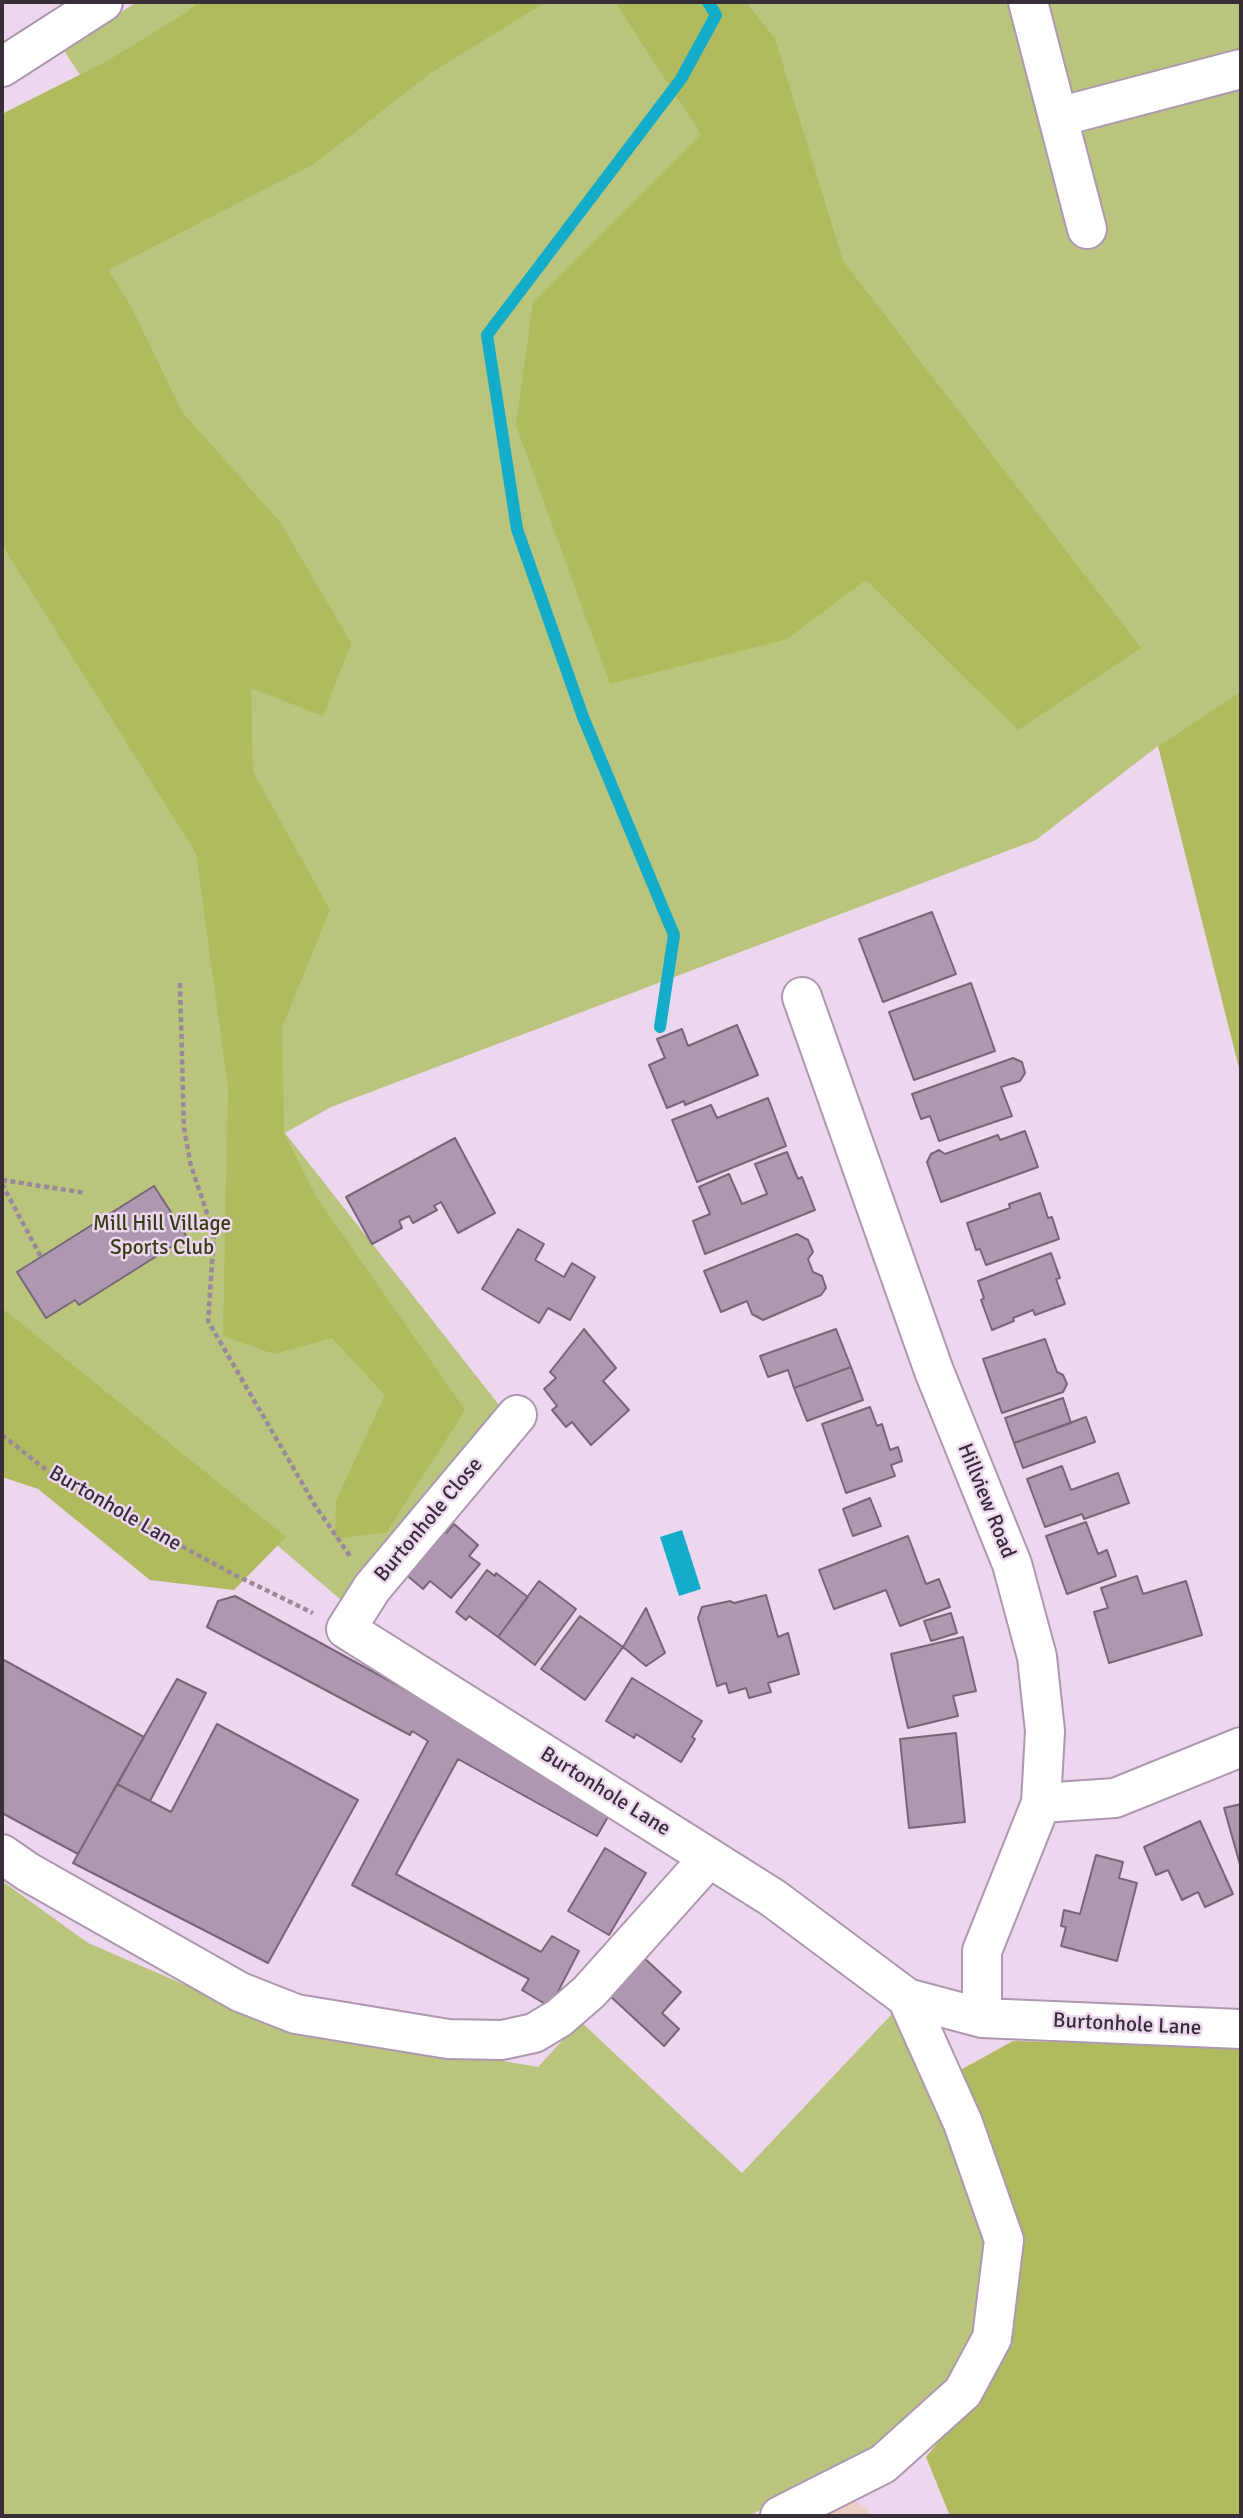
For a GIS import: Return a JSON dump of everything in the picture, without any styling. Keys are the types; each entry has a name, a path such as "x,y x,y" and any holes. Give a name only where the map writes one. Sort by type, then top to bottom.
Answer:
{"street":[{"path":"2,66 103,2"},
{"path":"1028,2 1087,229"},
{"path":"1058,117 1241,69"},
{"name":"Hillview Road","path":"802,997 934,1371 1012,1564 1037,1657 1045,1731 1041,1803 982,1951 982,2018"},
{"name":"Burtonhole Close","path":"346,1629 372,1588 517,1415"},
{"name":"Burtonhole Lane","path":"346,1629 774,1898 907,1998 982,2018 1241,2029"},
{"path":"1041,1803 1115,1798 1241,1747"},
{"path":"2,1854 240,1992 296,2014 448,2039 502,2040 534,2033 559,2018 589,1992 709,1857"},
{"path":"780,2516 883,2464 963,2392 992,2337 1004,2240 963,2123 907,1998"}],"path":[{"path":"180,983 184,1128 191,1166 214,1234 208,1321 316,1507 372,1588"},
{"path":"2,1182 86,1193"},
{"path":"2,1182 41,1257"},
{"name":"Burtonhole Lane","path":"2,1435 59,1480 235,1575 346,1629"}],"shaded area":[{"path":"843,2500 855,2501 867,2508 871,2516 812,2516"}],"green space":[{"name":"Mill Hill Village Sports Club","path":"137,2 1241,2 1241,691 1158,746 1036,840 331,1107 285,1133 503,1410 355,1612 2,1309 2,220 124,142 63,49"},
{"path":"199,2 546,2 432,72 314,164 108,270 131,306 182,412 280,522 351,643 323,716 251,688 253,772 330,910 282,1027 284,1133 317,1198 465,1410 387,1532 335,1539 336,1501 385,1395 332,1338 274,1354 223,1336 228,1088 196,853 2,545 2,114 109,60"},
{"path":"615,2 746,2 775,39 843,261 1141,648 1018,730 866,580 787,639 610,684 516,425 533,302 701,134"},
{"path":"1241,691 1241,1076 1158,746"},
{"path":"2,1308 286,1537 234,1590 150,1580 38,1489 2,1477"},
{"path":"2,1881 88,1943 269,2021 538,2067 580,2021 742,2173 907,1998 1004,2240 963,2392 829,2476 748,2516 2,2516"},
{"path":"1013,2041 1241,2047 1241,2516 950,2516 926,2457 972,2401 1016,2276 1010,2196 955,2073"}],"water":[{"path":"682,1530 701,1589 679,1596 660,1537"}],"building":[{"path":"932,912 956,974 883,1002 859,939"},
{"path":"971,983 995,1051 914,1080 889,1012"},
{"path":"737,1025 758,1075 685,1105 684,1101 667,1108 649,1065 665,1058 657,1039 682,1029 688,1046"},
{"path":"1013,1058 1022,1062 1025,1073 1020,1081 1001,1087 1012,1116 939,1141 930,1116 921,1119 912,1094"},
{"path":"768,1098 786,1146 697,1182 672,1120 711,1105 717,1118"},
{"path":"1025,1131 1038,1167 941,1202 927,1162 931,1154 939,1150 945,1154 998,1135 1000,1140"},
{"path":"455,1138 495,1213 458,1233 441,1202 434,1206 437,1210 413,1223 409,1216 399,1221 402,1228 372,1244 346,1197"},
{"path":"787,1152 798,1179 802,1177 815,1210 705,1254 693,1221 710,1214 699,1187 729,1174 742,1204 767,1194 755,1164"},
{"path":"154,1186 187,1237 79,1305 75,1300 46,1318 17,1272"},
{"path":"1040,1193 1048,1218 1052,1217 1059,1239 986,1265 980,1249 976,1250 967,1223 1010,1208 1009,1204"},
{"path":"518,1229 544,1244 535,1260 564,1277 572,1263 595,1277 570,1320 548,1308 539,1323 482,1289"},
{"path":"797,1234 808,1240 813,1252 808,1259 813,1272 822,1276 826,1288 821,1295 763,1320 752,1314 747,1301 721,1312 704,1271"},
{"path":"1051,1253 1065,1304 1035,1315 1033,1310 992,1330 981,1300 984,1298 978,1281"},
{"path":"584,1329 616,1368 603,1381 629,1410 591,1445 572,1422 566,1427 552,1410 557,1406 544,1389 556,1378 550,1372"},
{"path":"836,1329 851,1367 794,1388 788,1370 768,1377 760,1356"},
{"path":"1045,1339 1057,1372 1063,1375 1067,1384 1063,1392 1002,1413 983,1359"},
{"path":"851,1367 863,1400 807,1421 794,1388"},
{"path":"1063,1398 1071,1423 1014,1443 1005,1418"},
{"path":"870,1407 877,1426 882,1424 890,1450 898,1447 902,1461 891,1465 895,1476 846,1493 822,1424"},
{"path":"1086,1417 1095,1442 1023,1468 1014,1443"},
{"path":"1062,1466 1071,1490 1118,1473 1129,1503 1084,1519 1082,1514 1045,1527 1027,1479"},
{"path":"870,1498 881,1526 853,1536 843,1509"},
{"path":"1086,1522 1098,1554 1107,1550 1116,1576 1067,1594 1046,1536"},
{"path":"454,1524 478,1545 469,1556 480,1564 451,1598 430,1581 423,1589 403,1572 440,1528 446,1533"},
{"path":"908,1536 926,1584 939,1579 950,1607 900,1626 886,1590 834,1609 819,1570"},
{"path":"487,1570 495,1576 496,1573 528,1597 498,1637 469,1616 466,1620 456,1612"},
{"path":"1137,1576 1143,1594 1186,1581 1202,1635 1109,1663 1094,1612 1108,1608 1101,1588"},
{"path":"539,1581 576,1609 535,1665 498,1637"},
{"path":"766,1595 778,1637 788,1633 799,1674 768,1683 771,1692 749,1698 746,1688 729,1693 726,1683 717,1686 698,1618 702,1607"},
{"path":"235,1596 613,1808 597,1836 458,1759 396,1874 541,1952 552,1936 579,1951 550,2007 522,1990 529,1979 352,1885 428,1741 412,1731 410,1735 207,1627 218,1601"},
{"path":"646,1608 665,1653 646,1666 623,1647"},
{"path":"951,1613 957,1633 931,1641 924,1621"},
{"path":"580,1616 623,1647 585,1700 541,1669"},
{"path":"963,1637 976,1691 953,1696 958,1716 908,1728 891,1654"},
{"path":"2,1659 144,1737 78,1854 2,1813"},
{"path":"632,1678 702,1721 681,1762 636,1734 634,1738 606,1721"},
{"path":"177,1679 206,1693 150,1801 117,1784"},
{"path":"217,1724 358,1800 268,1963 73,1863 117,1784 171,1812"},
{"path":"956,1733 965,1822 909,1828 900,1739"},
{"path":"1241,1804 1241,1868 1224,1808"},
{"path":"1200,1821 1233,1894 1205,1907 1198,1892 1182,1900 1168,1870 1156,1875 1144,1847"},
{"path":"605,1848 646,1873 609,1935 568,1911"},
{"path":"1096,1855 1123,1862 1119,1878 1137,1883 1117,1961 1061,1946 1066,1927 1061,1926 1064,1910 1080,1914"},
{"path":"643,1957 681,1992 662,2013 679,2029 664,2046 609,1995"}],"waterway":[{"path":"660,1027 674,935 583,717 517,529 487,335 681,79 716,15 708,2"}]}
